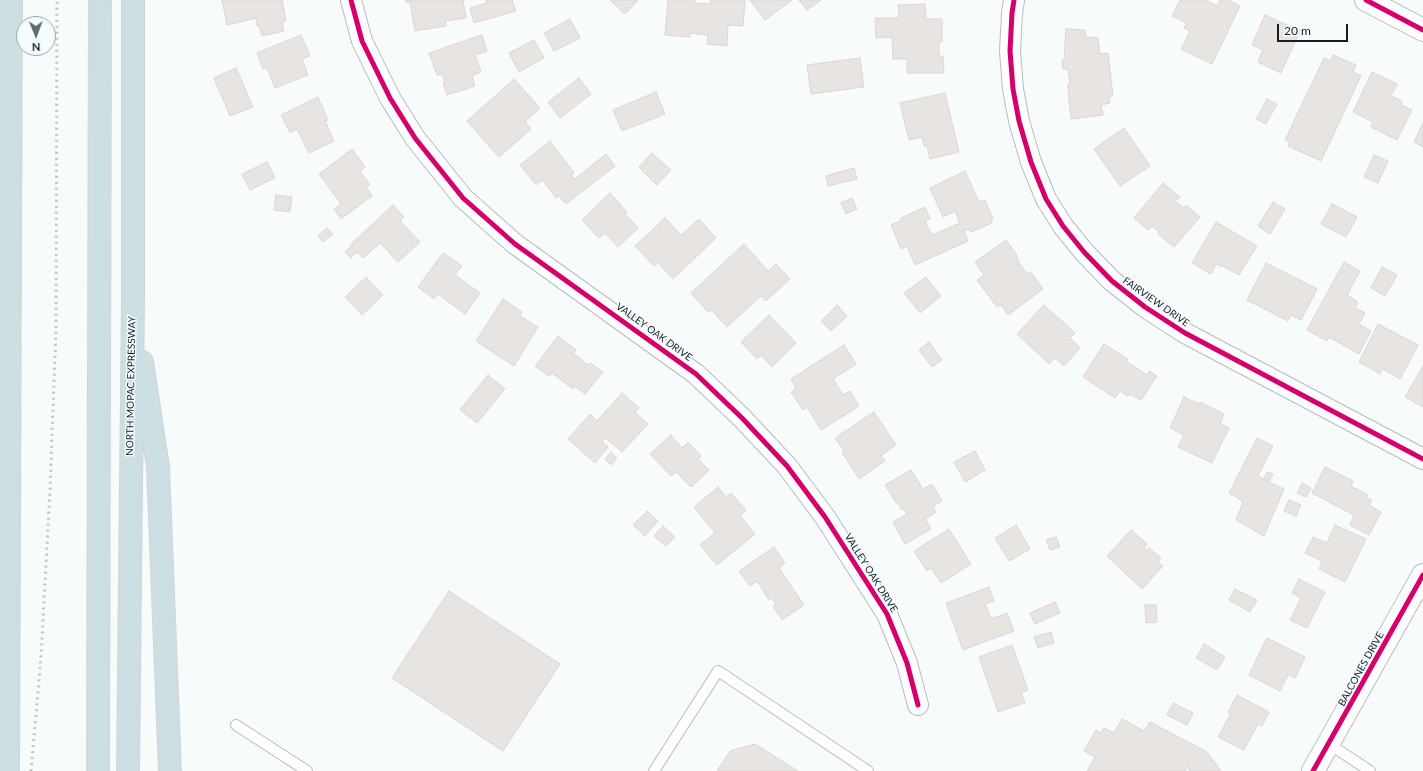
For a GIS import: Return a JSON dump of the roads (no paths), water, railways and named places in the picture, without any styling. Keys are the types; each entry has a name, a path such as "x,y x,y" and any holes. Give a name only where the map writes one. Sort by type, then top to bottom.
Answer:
{"highway":[{"path":"8,771 12,0"},
{"path":"98,771 100,0"},
{"name":"NORTH MOPAC EXPRESSWAY","path":"128,771 133,0"},
{"path":"132,298 158,467 170,771"}],"street":[{"name":"VALLEY OAK DRIVE","path":"351,0 362,42 390,98 415,138 463,198 515,244 696,374 742,418 787,466 825,517 887,614 907,663 918,705"},
{"name":"FAIRVIEW DRIVE","path":"1014,0 1010,51 1013,89 1019,121 1031,162 1046,199 1063,226 1084,252 1112,281 1144,307 1185,333 1423,459"},
{"path":"1366,0 1423,30"},
{"name":"BALCONES DRIVE","path":"1313,771 1423,575"}],"lane":[{"path":"654,771 718,671 868,771"},
{"path":"236,725 307,771"},
{"path":"1329,744 1370,771"}],"railway":[{"path":"31,771 41,657 50,490 56,329 57,0"}]}
